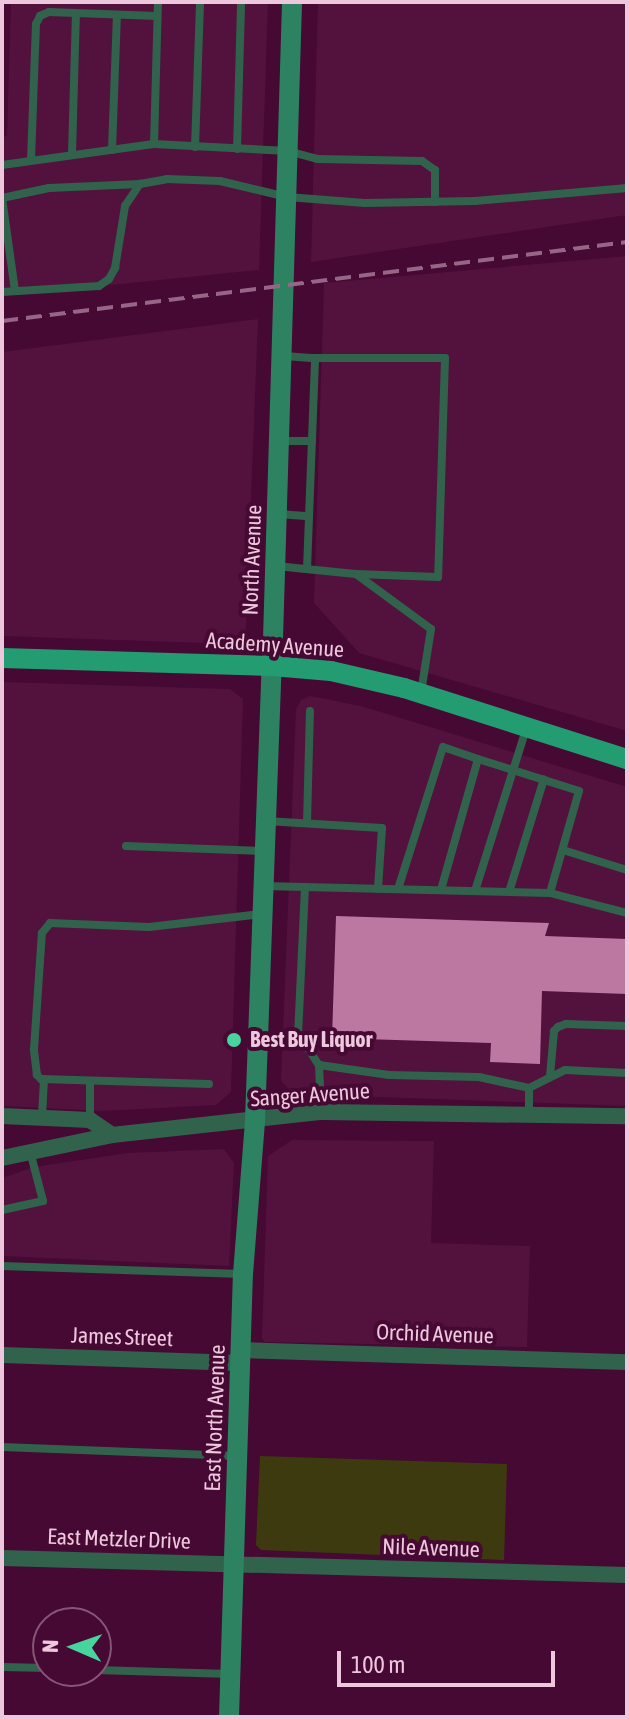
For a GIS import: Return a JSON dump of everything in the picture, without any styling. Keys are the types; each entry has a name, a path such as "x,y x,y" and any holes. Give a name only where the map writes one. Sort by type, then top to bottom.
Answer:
{"main road":[{"name":"Academy Avenue","path":"2,658 272,666 331,671 420,694 627,759"}],"street":[{"name":"North Avenue","path":"255,1120 283,356 292,2"},
{"name":"Sanger Avenue","path":"2,1158 112,1135 322,1112 627,1116"},
{"path":"2,1116 90,1120 112,1135"},
{"name":"East North Avenue","path":"229,1717 243,1274 255,1120"},
{"name":"James Street","path":"2,1355 240,1357"},
{"name":"Orchid Avenue","path":"240,1357 627,1362"},
{"name":"East Metzler Drive","path":"2,1558 235,1564"},
{"name":"Nile Avenue","path":"235,1564 627,1575"}],"lane":[{"path":"154,144 158,2"},
{"path":"195,147 200,2"},
{"path":"237,149 241,2"},
{"path":"31,160 36,24 40,16 49,12 157,16"},
{"path":"72,154 76,13"},
{"path":"112,150 117,15"},
{"path":"2,165 154,144 288,151 318,159 430,163 435,170 435,202"},
{"path":"15,291 2,198 49,188 140,184 167,179 220,181 287,197 365,203 435,202 627,188"},
{"path":"2,292 99,286 109,279 115,268 125,206 140,184"},
{"path":"275,566 356,574 438,577 445,358 283,356"},
{"path":"307,569 315,358"},
{"path":"280,441 312,441"},
{"path":"277,514 309,516"},
{"path":"356,574 431,629 420,694"},
{"path":"307,823 310,711"},
{"path":"475,891 526,728"},
{"path":"398,889 443,747 579,791 550,893"},
{"path":"441,890 478,759"},
{"path":"509,892 544,779"},
{"path":"265,821 382,828 378,889"},
{"path":"126,846 264,851"},
{"path":"563,850 627,870"},
{"path":"262,886 550,893 627,913"},
{"path":"305,887 298,1033 319,1065 322,1112"},
{"path":"209,1084 44,1079 37,1075 34,1049 42,933 50,923 161,927 261,914"},
{"path":"550,1076 554,1031 558,1027 566,1024 627,1026"},
{"path":"319,1065 389,1075 479,1077 529,1088 541,1085 550,1076 565,1070 627,1073"},
{"path":"42,1117 44,1079"},
{"path":"90,1081 90,1120"},
{"path":"529,1088 529,1113"},
{"path":"2,1210 43,1201 30,1151"},
{"path":"2,1266 243,1274"},
{"path":"2,1447 238,1456"},
{"path":"2,1667 32,1668"},
{"path":"112,1670 230,1674"}],"shaded area":[{"path":"11,2 268,2 259,270 2,296 2,137 7,136"},
{"path":"318,2 627,2 627,215 311,262"},
{"path":"627,256 627,731 359,653 314,603 324,283"},
{"path":"258,319 246,629 232,644 2,636 2,352"},
{"path":"2,682 230,689 243,699 231,1092 216,1105 103,1111 2,1106"},
{"path":"310,696 361,706 627,787 627,1106 294,1094 281,1081 296,709 301,700"},
{"path":"292,1140 434,1141 431,1243 530,1246 527,1347 265,1342 262,1338 268,1156"},
{"path":"224,1149 234,1163 229,1266 2,1256 2,1178 34,1167 127,1153"},
{"path":"260,1456 507,1464 504,1560 261,1550 256,1545"}],"building":[{"path":"336,916 549,923 545,936 627,939 627,994 542,991 540,1064 490,1062 491,1043 332,1038"}],"railway":[{"path":"2,321 627,242"}],"place":[{"name":"Best Buy Liquor","path":"234,1040"}]}
